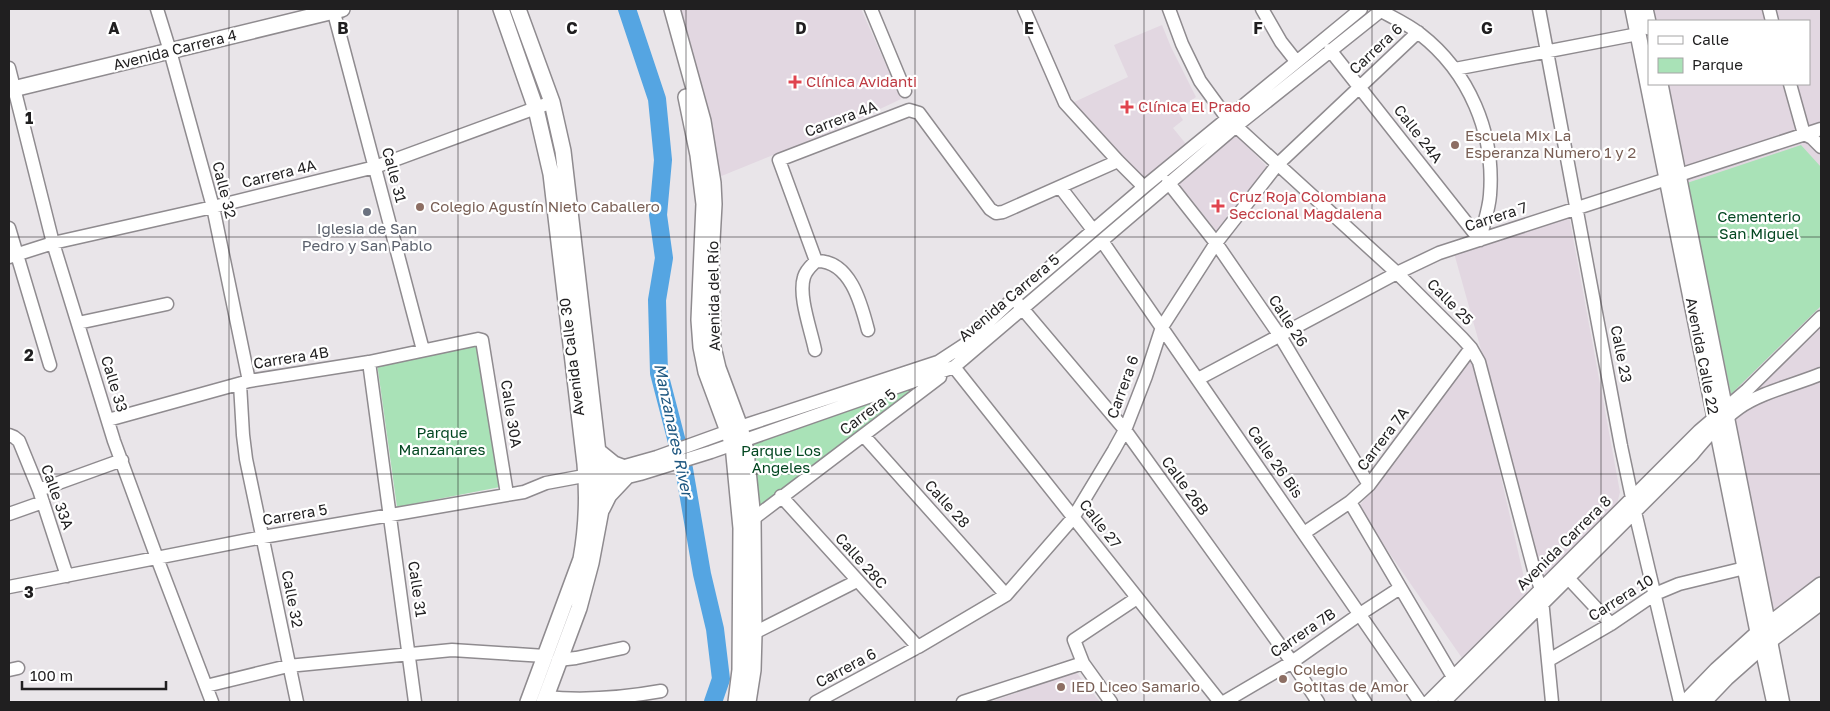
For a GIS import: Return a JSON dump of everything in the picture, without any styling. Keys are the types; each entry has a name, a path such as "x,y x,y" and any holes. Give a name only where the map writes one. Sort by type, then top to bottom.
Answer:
{"main road":[{"name":"Avenida Carrera 4","path":"12,90 336,9"},
{"name":"Avenida Calle 30","path":"501,9 536,109 550,174 594,480 601,510 586,587 552,658 528,702"},
{"name":"Avenida Calle 30","path":"518,9 552,102 563,151 598,451 581,559 552,658 545,700"},
{"name":"Avenida del Río","path":"663,9 672,38 692,123 702,184 704,204 698,320 701,347 706,372 737,436 747,636 753,670 748,702"},
{"name":"Avenida del Río","path":"672,9 702,121 713,182 714,204 711,260 713,347 737,436 753,519 747,636 736,702"},
{"name":"Avenida Calle 22","path":"1633,9 1643,30 1648,55"},
{"name":"Avenida Calle 22","path":"1643,30 1645,9"},
{"name":"Avenida Calle 22","path":"1654,85 1721,418 1762,598 1764,636"},
{"name":"Avenida Calle 22","path":"1660,85 1673,178"},
{"name":"Avenida Calle 22","path":"1721,418 1723,459 1745,568 1764,636"},
{"path":"598,451 623,472 601,510"},
{"path":"1703,702 1791,608 1821,585"},
{"path":"1762,598 1780,610 1791,608"},
{"path":"1686,702 1718,670 1764,636 1821,602"}],"street":[{"name":"Calle 32","path":"157,9 213,207 244,383 243,435 246,459 297,702"},
{"name":"Calle 31","path":"336,9 423,350"},
{"path":"871,9 906,91"},
{"path":"1024,9 1066,103 1144,187"},
{"name":"Calle 25","path":"1168,9 1200,81 1231,123 1397,273 1471,348 1480,362 1540,589 1552,702"},
{"path":"1262,9 1281,42 1296,61"},
{"name":"Calle 23","path":"1539,9 1632,498 1680,702"},
{"name":"Avenida Carrera 5","path":"594,480 708,446 938,362 964,345 1018,302 1102,240 1168,182 1296,61 1364,12 1382,10"},
{"path":"1382,10 1418,32 1438,49 1455,69 1477,108 1489,151 1490,196 1480,240"},
{"name":"Avenida Carrera 5","path":"737,436 954,367 1092,230 1144,187 1330,50 1364,12"},
{"path":"1455,69 1643,30"},
{"name":"Carrera 6","path":"816,702 918,647 1006,595 1073,518 1125,430 1146,376 1162,327 1216,243 1277,165 1418,32"},
{"name":"Calle 24A","path":"1330,50 1480,240"},
{"name":"Calle 33","path":"9,68 12,90 53,243 108,420 157,558 212,702"},
{"path":"1790,85 1804,134 1812,138 1821,147"},
{"name":"Carrera 4A","path":"13,255 53,243 213,207 375,166 552,102"},
{"name":"Carrera 4A","path":"816,261 779,160 910,110 915,110 919,113 990,209 1002,212 1060,187"},
{"name":"Carrera 7","path":"1198,379 1397,273 1439,253 1821,129"},
{"path":"1092,230 1060,187 1118,161"},
{"name":"Calle 26","path":"1168,182 1216,243 1280,336 1369,484"},
{"path":"9,228 13,255 50,365"},
{"name":"Calle 26 Bis","path":"1102,240 1420,702"},
{"path":"815,350 803,298 802,284 804,275 816,261 823,261 833,266 850,281 862,306 868,330"},
{"name":"Calle 26B","path":"1018,302 1125,430 1292,662 1318,702"},
{"path":"78,323 167,304"},
{"path":"1721,418 1821,317"},
{"name":"Carrera 4B","path":"108,420 244,383 369,362 482,340"},
{"name":"Calle 30A","path":"482,340 507,494"},
{"name":"Carrera 7A","path":"1304,533 1350,502 1369,484 1471,348"},
{"name":"Calle 31","path":"369,362 415,702"},
{"name":"Carrera 5","path":"753,519 954,367"},
{"name":"Calle 27","path":"954,367 1222,702"},
{"path":"1721,418 1752,400 1821,374"},
{"name":"Avenida Carrera 8","path":"1444,702 1692,455 1721,418"},
{"name":"Avenida Carrera 8","path":"1428,702 1699,430 1721,418"},
{"name":"Calle 33A","path":"9,436 19,441 39,490 67,576"},
{"name":"Calle 28","path":"864,436 1006,595"},
{"path":"1692,455 1698,450 1708,450 1716,453 1723,459"},
{"path":"39,490 122,460"},
{"name":"Carrera 5","path":"9,588 263,537 524,492 546,483 594,480"},
{"name":"Calle 28C","path":"781,496 918,647"},
{"path":"9,514 43,502"},
{"path":"1350,502 1453,677"},
{"name":"Carrera 10","path":"1549,660 1611,624 1655,594 1678,584 1745,568"},
{"path":"1569,579 1611,624"},
{"path":"747,636 857,581"},
{"name":"Carrera 7B","path":"1222,702 1292,662 1400,588"},
{"path":"1111,702 1083,663 1074,640 1137,598"},
{"name":"Avenida Calle 22","path":"1764,636 1773,702"},
{"name":"Avenida Calle 22","path":"1764,636 1783,702"},
{"path":"206,686 288,666 452,650 552,658 576,658 624,648"},
{"path":"963,702 1083,663"},
{"path":"545,700 625,697 660,691"}],"shaded area":[{"name":"Clínica Avidanti","path":"677,9 861,9 901,99 840,128 719,177"},
{"path":"1637,9 1821,9 1821,586 1758,634 1651,85 1810,85 1810,20 1648,20 1648,67"},
{"name":"Clínica El Prado","path":"1162,25 1196,97 1177,111 1183,120 1173,128 1186,144 1144,184 1070,104 1128,77 1114,45"},
{"name":"Cruz Roja Colombiana Seccional Magdalena","path":"1233,131 1269,169 1217,232 1175,179"},
{"path":"1569,216 1620,492 1617,504 1540,580 1454,253"},
{"path":"1469,355 1476,368 1528,595 1462,658 1358,508"},
{"name":"IED Liceo Samario","path":"1076,672 1100,702 990,702"}],"green space":[{"name":"Cementerio San Miguel","path":"1801,145 1821,167 1821,306 1731,394 1687,183"},
{"name":"Parque Manzanares","path":"478,343 500,487 397,507 377,363"},
{"name":"Parque Los Angeles","path":"922,384 757,510 750,442"}],"waterway":[{"name":"Manzanares River","path":"627,9 657,99 663,160 658,215 664,258 657,300 659,373 684,469 702,574 715,629 721,679 713,702"}],"place":[{"name":"Clínica Avidanti","path":"795,82"},
{"name":"Clínica El Prado","path":"1127,107"},
{"name":"Escuela Mix La Esperanza Numero 1 y 2","path":"1455,145"},
{"name":"Cruz Roja Colombiana Seccional Magdalena","path":"1218,206"},
{"name":"Colegio Agustín Nieto Caballero","path":"420,207"},
{"name":"Iglesia de San Pedro y San Pablo","path":"367,212"},
{"name":"Colegio Gotitas de Amor","path":"1283,679"},
{"name":"IED Liceo Samario","path":"1061,687"}]}
